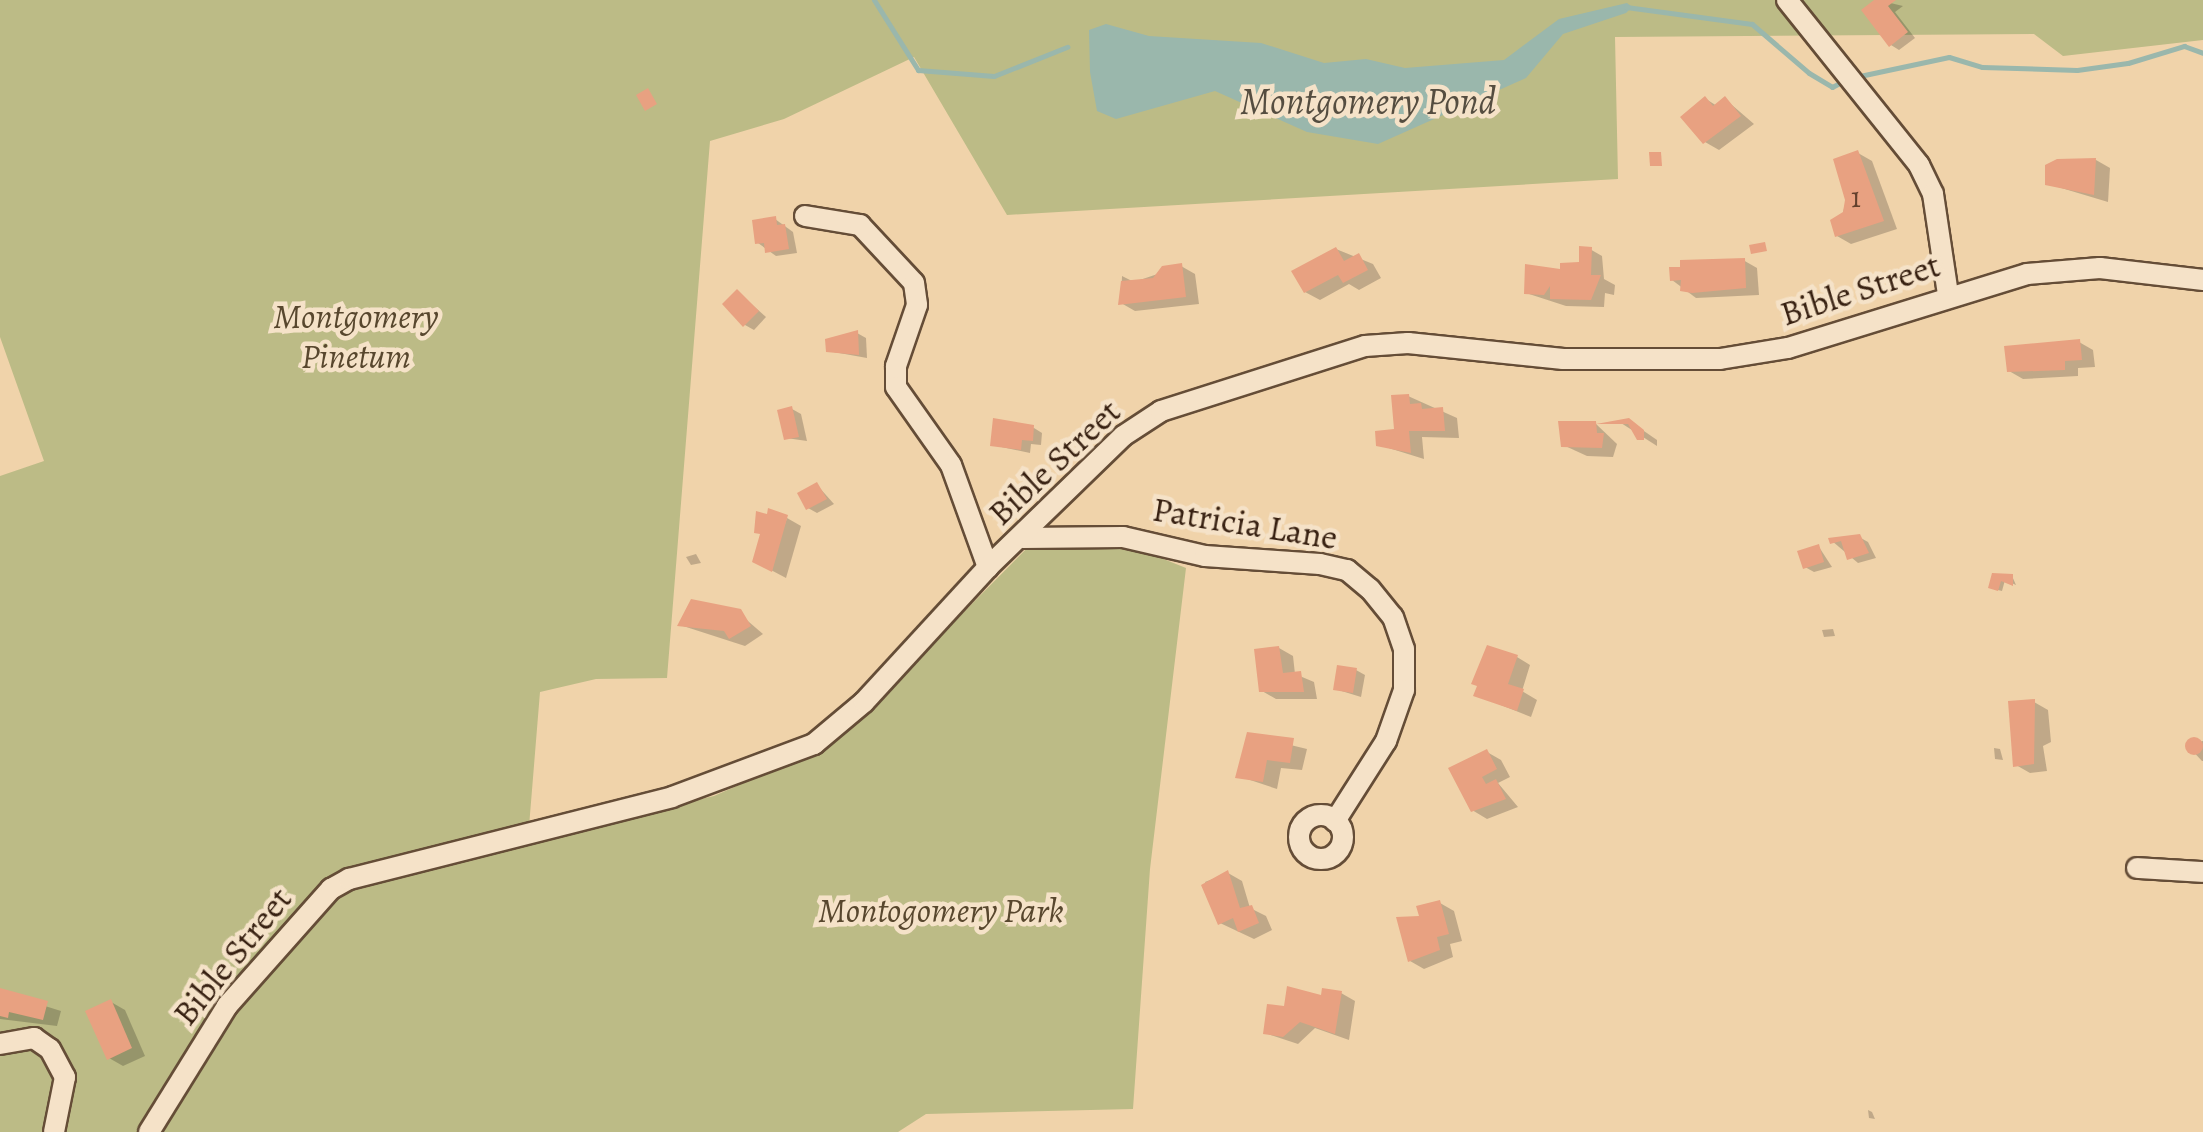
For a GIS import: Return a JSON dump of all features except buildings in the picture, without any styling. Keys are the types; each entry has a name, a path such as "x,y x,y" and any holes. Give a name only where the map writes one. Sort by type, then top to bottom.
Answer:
{"street":[{"path":"1787,0 1919,166 1933,194 1948,294"},
{"path":"805,216 860,225 914,283 917,304 896,366 896,387 951,465 988,567"},
{"name":"Bible Street","path":"148,1132 227,1006 331,889 349,879 672,798 792,756 864,702 988,567 1138,423 1336,352 1408,343 1563,359 1720,360 1798,345 1948,294 2077,268 2203,280"},
{"name":"Patricia Lane","path":"1022,538 1123,537 1206,556 1320,564 1346,570 1370,589 1394,617 1404,649 1404,690 1386,741 1334,821"},
{"path":"2137,868 2203,872"},
{"path":"0,1044 34,1038 50,1049 64,1077 54,1132"}],"green space":[{"name":"Montgomery Pinetum","path":"0,0 2203,0 2203,40 2063,56 2034,34 1615,37 1618,179 1007,215 914,57 784,119 710,141 667,678 596,679 540,692 528,839 714,796 796,760 857,720 1039,536 1136,548 1186,568 1150,869 1133,1109 926,1114 898,1132 0,1132 0,476 44,461 0,337"}],"water":[{"name":"Montgomery Pond","path":"1627,3 1632,7 1626,13 1563,34 1526,78 1378,144 1307,132 1215,91 1116,119 1097,111 1090,72 1089,30 1106,24 1149,36 1261,43 1324,63 1366,59 1405,68 1504,60 1559,19"}],"waterway":[{"path":"874,0 918,70 994,76 1067,47"},
{"path":"1626,7 1752,24 1809,73 1832,87 1844,81"},
{"path":"1855,77 1949,57 1982,67 2077,70 2128,63 2184,46 2203,53"}],"park label":[{"name":"Montogomery Park","path":"941,910"}]}
